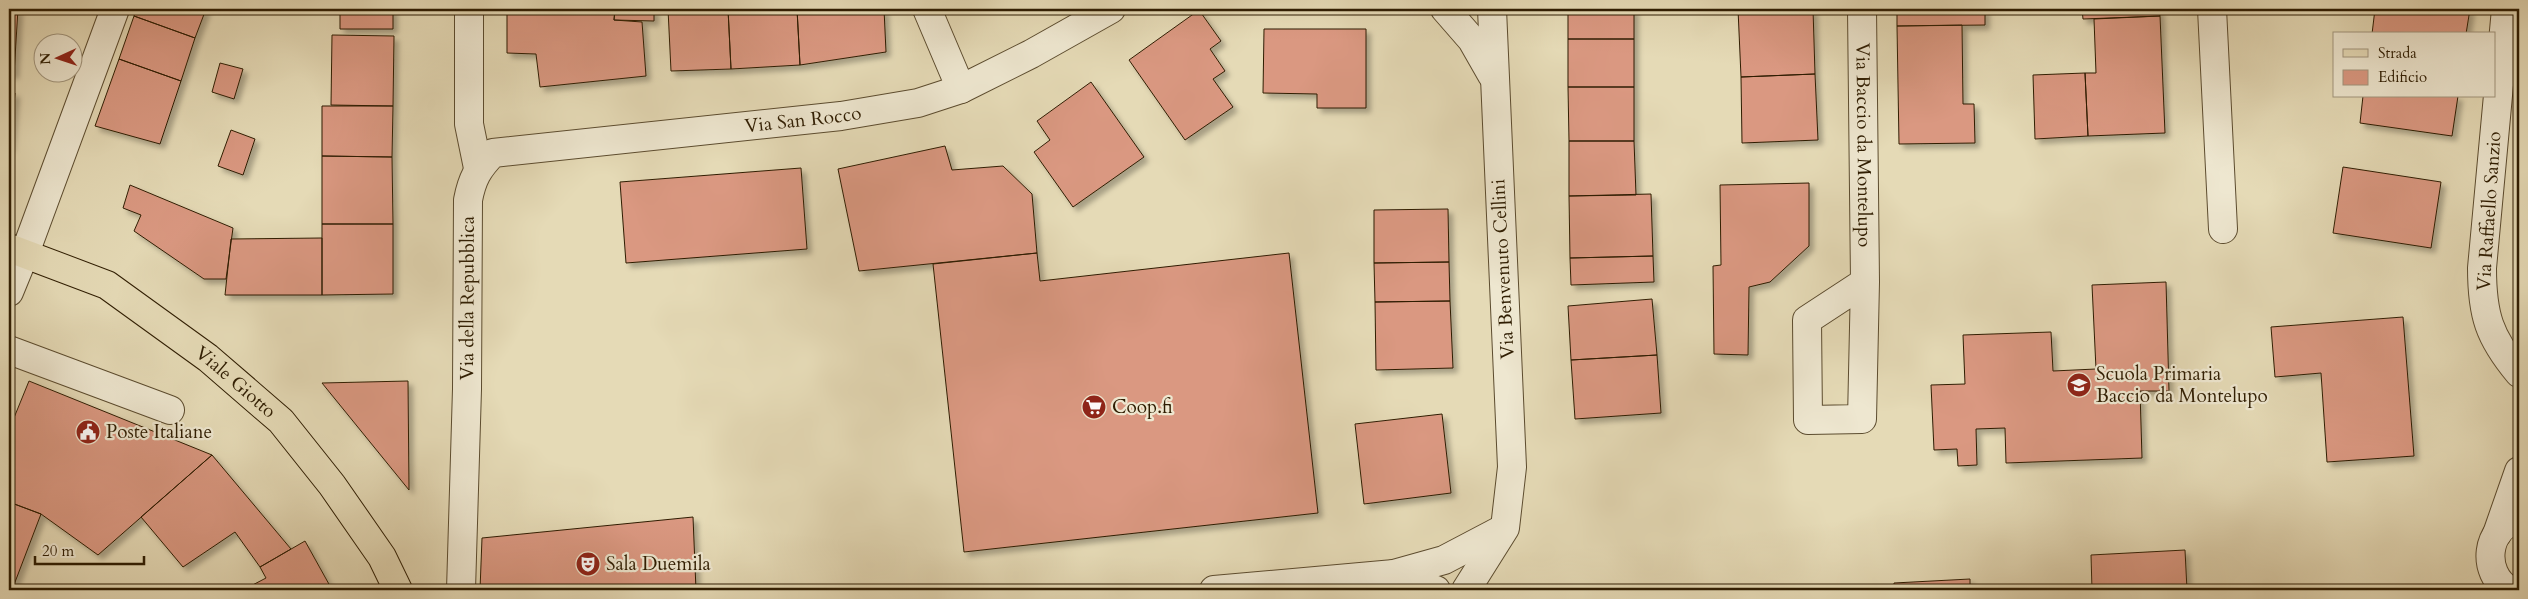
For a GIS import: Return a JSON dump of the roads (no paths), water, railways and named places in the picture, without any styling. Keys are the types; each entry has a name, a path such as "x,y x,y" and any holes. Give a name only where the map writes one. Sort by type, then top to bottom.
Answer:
{"main road":[{"name":"Viale Giotto","path":"17,251 107,285 208,358 281,422 332,485 382,556 398,590"}],"street":[{"path":"9,292 17,251 115,9"},
{"path":"469,9 469,124 478,168"},
{"path":"927,9 961,89"},
{"name":"Via San Rocco","path":"478,168 493,153 841,116 918,103 961,89 1031,54 1111,9"},
{"path":"1445,9 1472,40 1494,79"},
{"name":"Via Benvenuto Cellini","path":"1492,9 1512,467 1505,528"},
{"name":"Via Baccio da Montelupo","path":"1862,9 1865,282 1862,419 1808,420 1807,320 1865,282"},
{"path":"2212,9 2223,229"},
{"name":"Via Raffaello Sanzio","path":"2506,9 2482,268 2482,293 2484,310 2492,335 2519,373"},
{"name":"Via della Repubblica","path":"461,590 467,389 468,200 471,181 478,168"},
{"path":"9,350 170,410"},
{"path":"2506,589 2490,567 2489,554 2508,526 2519,471"},
{"path":"1214,590 1251,589 1394,574 1444,560 1505,528"},
{"path":"1466,590 1505,528"},
{"path":"1394,574 1436,590"}],"place":[{"name":"Scuola Primaria Baccio da Montelupo","path":"2079,385"},
{"name":"Coop.fi","path":"1094,407"},
{"name":"Poste Italiane","path":"88,432"},
{"name":"Sala Duemila","path":"588,564"}]}
